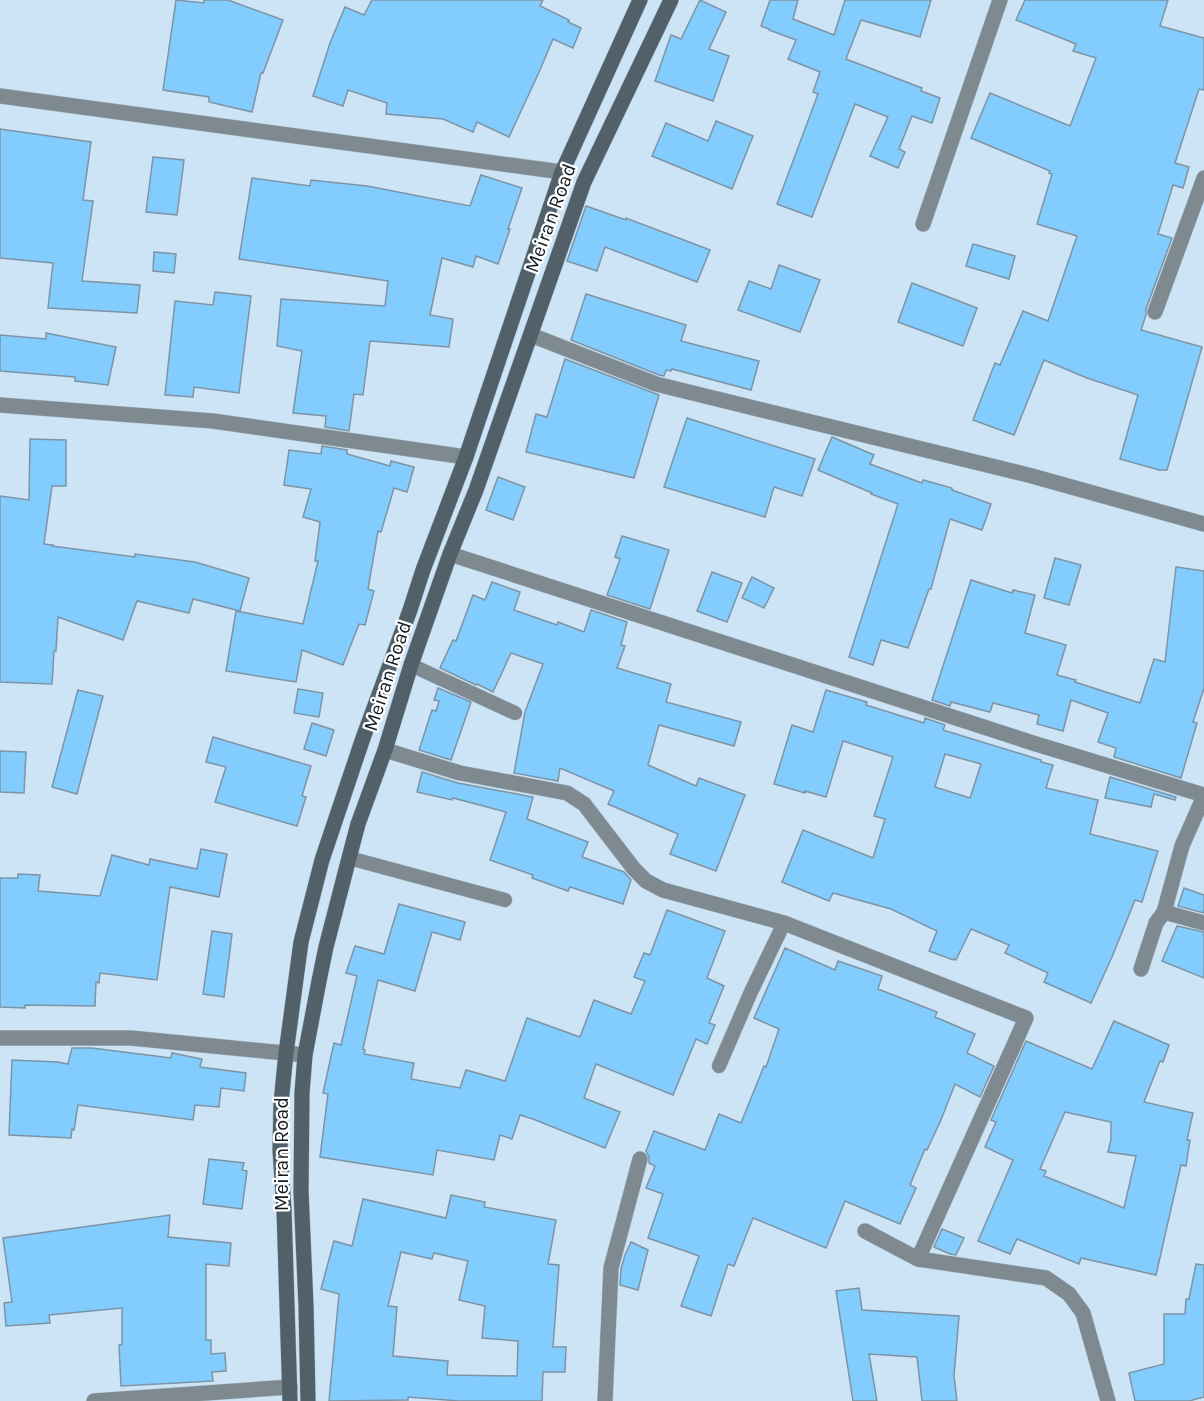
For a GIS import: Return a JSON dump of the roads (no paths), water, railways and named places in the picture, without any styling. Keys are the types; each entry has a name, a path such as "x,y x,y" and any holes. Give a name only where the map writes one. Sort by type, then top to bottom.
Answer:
{"main road":[{"name":"Meiran Road","path":"290,1394 280,1150 281,1103 285,1053 301,942 322,860 363,738 466,457 562,172 639,0"},
{"name":"Meiran Road","path":"308,1401 301,1191 302,1093 305,1055 326,947 349,858 358,824 385,750 411,665 450,554 476,490 584,182 671,0"},
{"path":"301,942 326,947"}],"street":[{"path":"923,224 1000,0"},
{"path":"0,96 562,172"},
{"path":"1155,312 1204,178"},
{"path":"531,335 656,384 1032,476 1204,524"},
{"path":"0,405 213,422 466,457"},
{"path":"450,554 1036,744 1204,796 1182,846 1164,912 1156,923 1141,969"},
{"path":"385,750 460,773 567,793 584,804 634,869 646,881 663,890 784,923 1026,1018 918,1259"},
{"path":"1164,912 1204,923"},
{"path":"0,1038 130,1038 305,1055"},
{"path":"604,1401 610,1268 640,1159"},
{"path":"865,1232 918,1259 1046,1278 1069,1294 1083,1313 1108,1401"},
{"path":"94,1401 290,1394"}],"lane":[{"path":"411,665 515,713"},
{"path":"349,858 505,900"},
{"path":"719,1066 784,923"}]}
